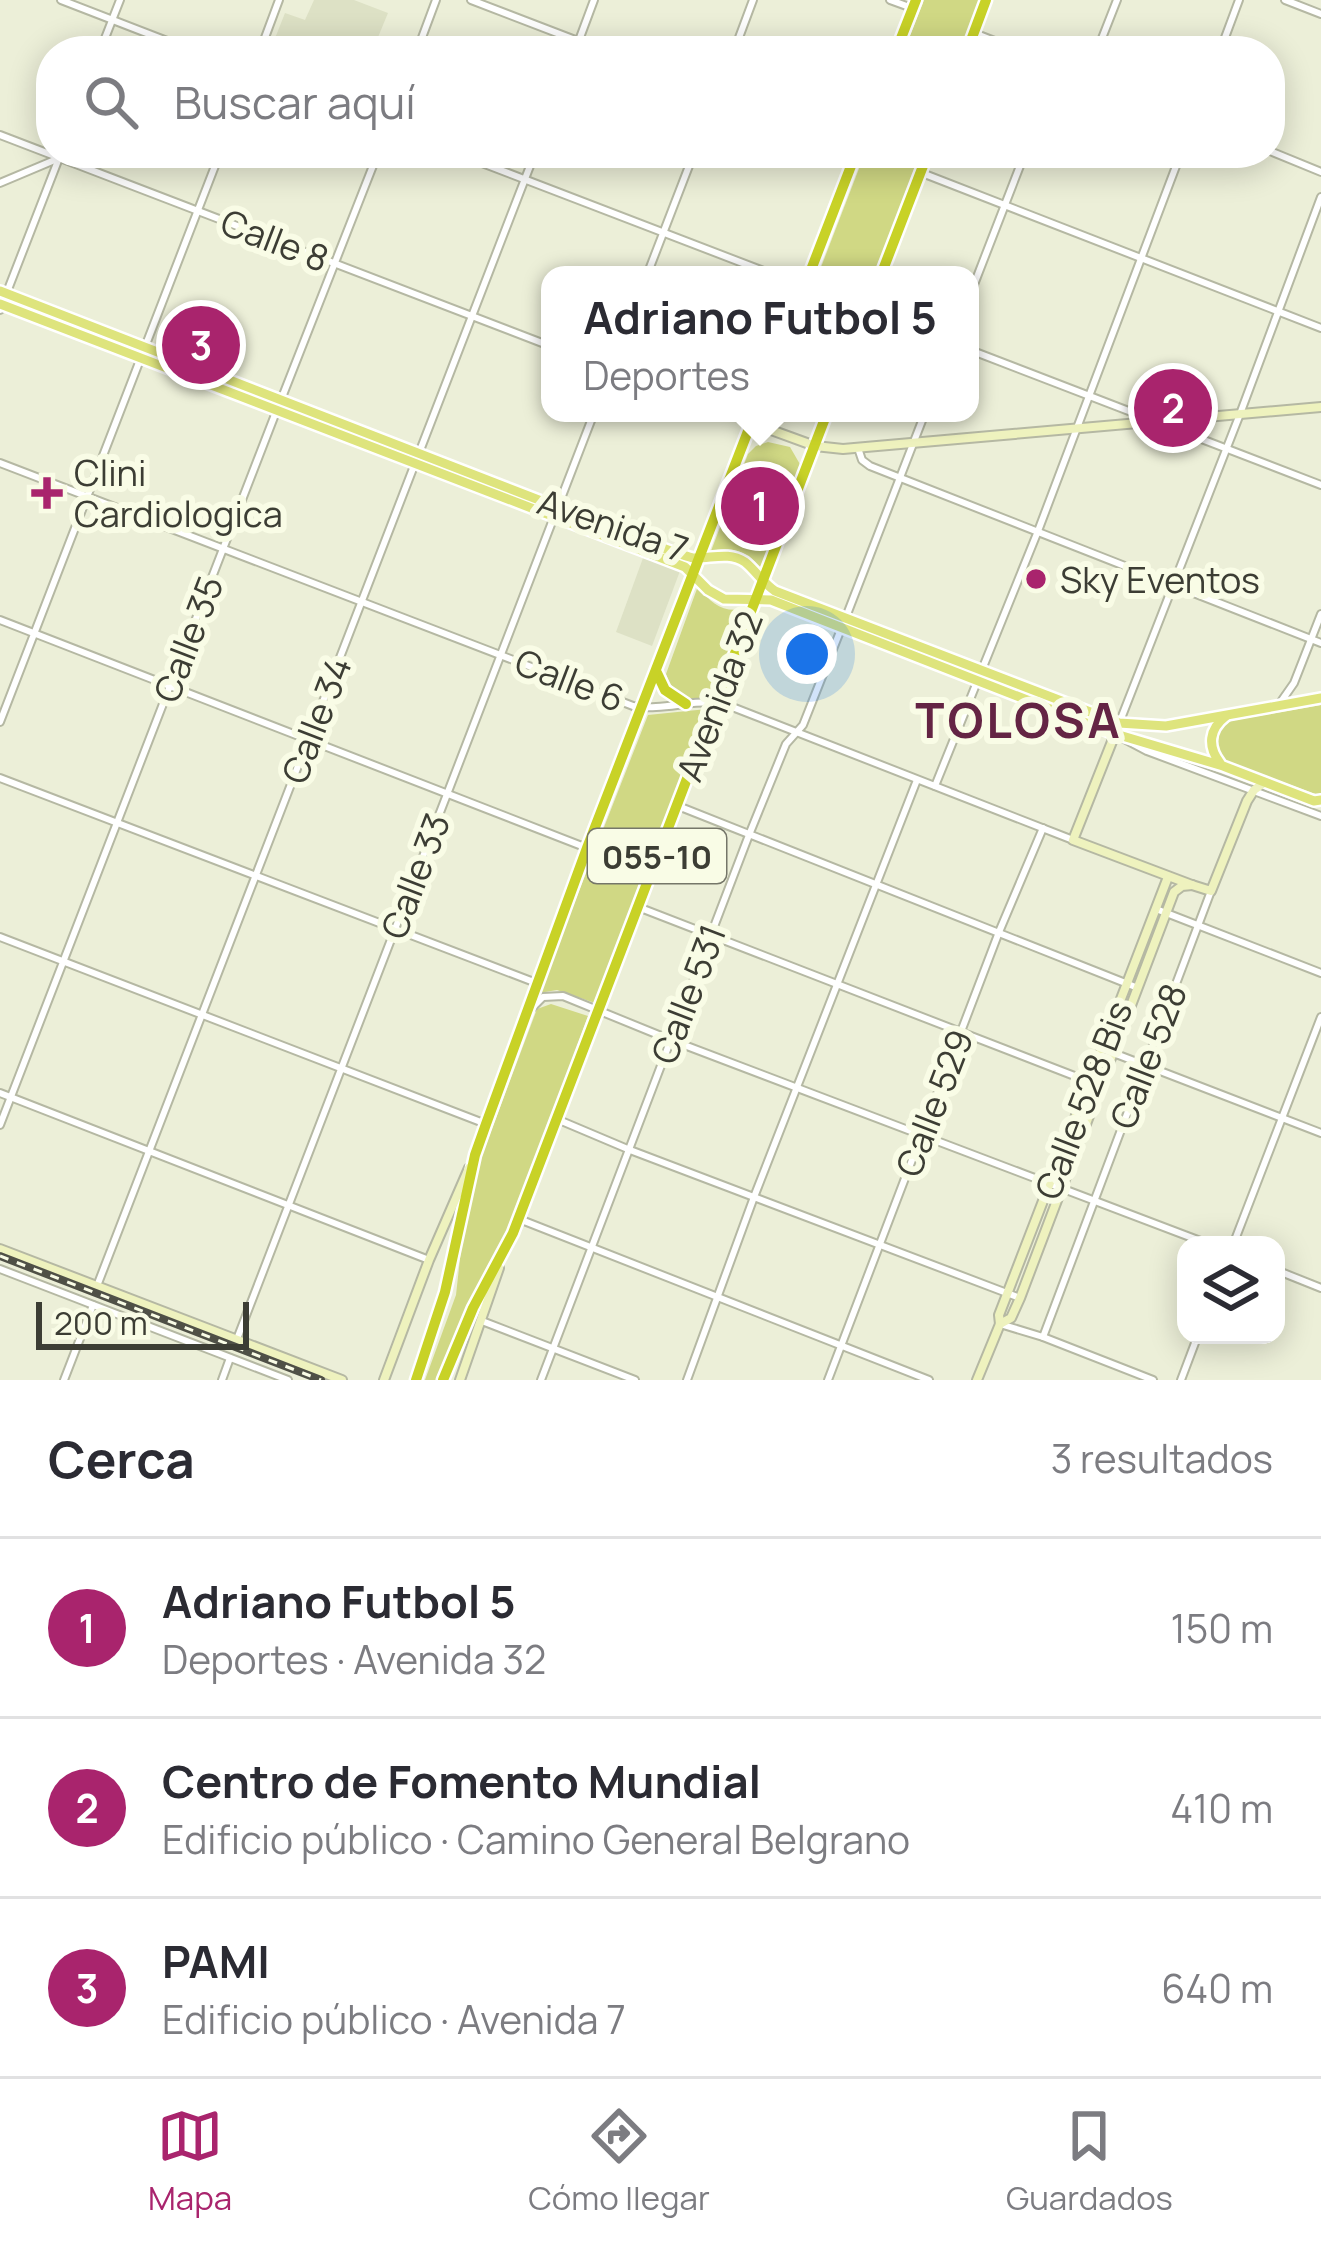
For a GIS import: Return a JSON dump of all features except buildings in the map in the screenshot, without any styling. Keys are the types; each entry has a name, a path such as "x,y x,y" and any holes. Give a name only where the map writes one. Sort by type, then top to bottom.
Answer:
{"highway":[{"path":"973,36 986,0"},
{"path":"902,36 914,4"},
{"path":"812,266 850,168"},
{"path":"884,266 922,168"},
{"name":"Avenida 32","path":"416,1380 445,1292 475,1155 587,848 752,422"},
{"name":"Avenida 32","path":"443,1380 472,1308 519,1219 824,422"},
{"path":"656,669 665,690 686,704"}],"main road":[{"name":"Avenida 7","path":"2,301 556,512 686,567 720,598 772,600 843,624 1319,802"},
{"name":"Avenida 7","path":"556,512 673,552 737,558 775,591 843,624"},
{"name":"Avenida 7","path":"1117,728 1159,727 1321,698"},
{"path":"1222,766 1211,744 1214,728 1226,716"}],"street":[{"path":"61,0 154,36"},
{"path":"106,36 120,0"},
{"path":"266,36 279,0"},
{"path":"423,36 436,0"},
{"path":"471,0 565,36"},
{"path":"580,36 594,0"},
{"path":"740,36 753,0"},
{"path":"890,0 914,4"},
{"path":"1103,36 1118,0"},
{"path":"1226,36 1239,0"},
{"path":"1286,0 1321,14"},
{"path":"974,33 982,36"},
{"name":"Calle 8","path":"0,135 36,147"},
{"path":"1285,158 1321,172"},
{"path":"0,183 36,166"},
{"path":"2,301 55,168"},
{"name":"Calle 8","path":"92,168 541,343"},
{"path":"0,722 214,168"},
{"name":"Calle 35","path":"0,1125 372,168"},
{"path":"496,168 751,266"},
{"name":"Calle 34","path":"97,1286 529,168"},
{"path":"651,266 688,168"},
{"path":"979,272 1019,168"},
{"path":"935,786 1038,531 1175,168"},
{"path":"920,172 1321,328"},
{"path":"1073,840 1321,197"},
{"path":"979,354 1321,484"},
{"path":"763,422 815,446 858,448 1321,407"},
{"name":"Calle 33","path":"236,1340 591,422"},
{"name":"Calle 531","path":"541,1380 749,835 786,744 803,725 922,422"},
{"path":"858,448 865,464 1321,643"},
{"name":"Calle 6","path":"0,463 641,707 718,702 1211,891"},
{"path":"1277,705 1294,683 1321,614"},
{"path":"0,620 587,848"},
{"path":"1294,683 1295,695 1304,701"},
{"name":"Avenida 7","path":"1117,728 1147,751 1321,816"},
{"path":"0,778 539,984"},
{"path":"687,1380 917,780"},
{"path":"1254,790 1265,782"},
{"name":"Calle 528","path":"1043,1337 1211,891 1254,790"},
{"path":"676,806 1138,988"},
{"name":"Calle 529","path":"829,1380 1043,828"},
{"name":"Calle 528 Bis","path":"977,1380 1096,1082 1168,877"},
{"name":"Calle 528 Bis","path":"1107,1051 1138,988 1174,892 1192,885"},
{"path":"638,907 1096,1082"},
{"path":"1156,910 1321,973"},
{"path":"0,937 486,1124"},
{"path":"529,1011 543,997 556,994 1188,1236"},
{"path":"1236,1236 1321,1017"},
{"path":"1107,1051 1321,1133"},
{"path":"0,1093 429,1260"},
{"path":"557,1119 1020,1298"},
{"name":"Avenida 32","path":"384,1380 475,1155"},
{"name":"Calle 528 Bis","path":"1000,1324 1012,1318 1055,1187"},
{"path":"519,1219 929,1380"},
{"name":"Avenida 32","path":"460,1380 506,1248"},
{"path":"0,1249 342,1380"},
{"path":"0,1269 288,1380"},
{"path":"1285,1274 1321,1288"},
{"path":"64,1380 93,1305"},
{"path":"481,1320 635,1380"},
{"path":"1000,1324 1154,1380"},
{"path":"1181,1380 1195,1344"},
{"path":"222,1380 230,1358"}],"shaded area":[{"path":"314,0 354,0 388,13 378,36 276,36 285,13 305,20"},
{"path":"643,558 680,571 652,646 616,632"}],"green space":[{"path":"924,0 982,0 969,36 910,36"},
{"path":"859,168 918,168 880,266 821,266"},
{"path":"768,442 790,447 801,466 763,573 741,552 711,551 748,454"},
{"path":"698,586 719,606 748,608 718,686 703,697 688,698 675,690 666,674"},
{"path":"1321,705 1321,796 1224,761 1216,737 1224,722"},
{"path":"707,709 595,1003 557,990 539,993 648,715"},
{"path":"551,1004 588,1016 508,1236 468,1307 439,1380 425,1380 456,1295 467,1195 537,1009"}],"railway":[{"path":"0,1256 321,1380"}],"place":[{"name":"PAMI","path":"201,345"},
{"name":"Centro de Fomento Mundial","path":"1173,408"},
{"name":"Clini Cardiologica","path":"47,493"},
{"name":"Adriano Futbol 5","path":"760,506"},
{"name":"Sky Eventos","path":"1036,579"}],"district":[{"name":"TOLOSA","path":"1019,719"}]}
